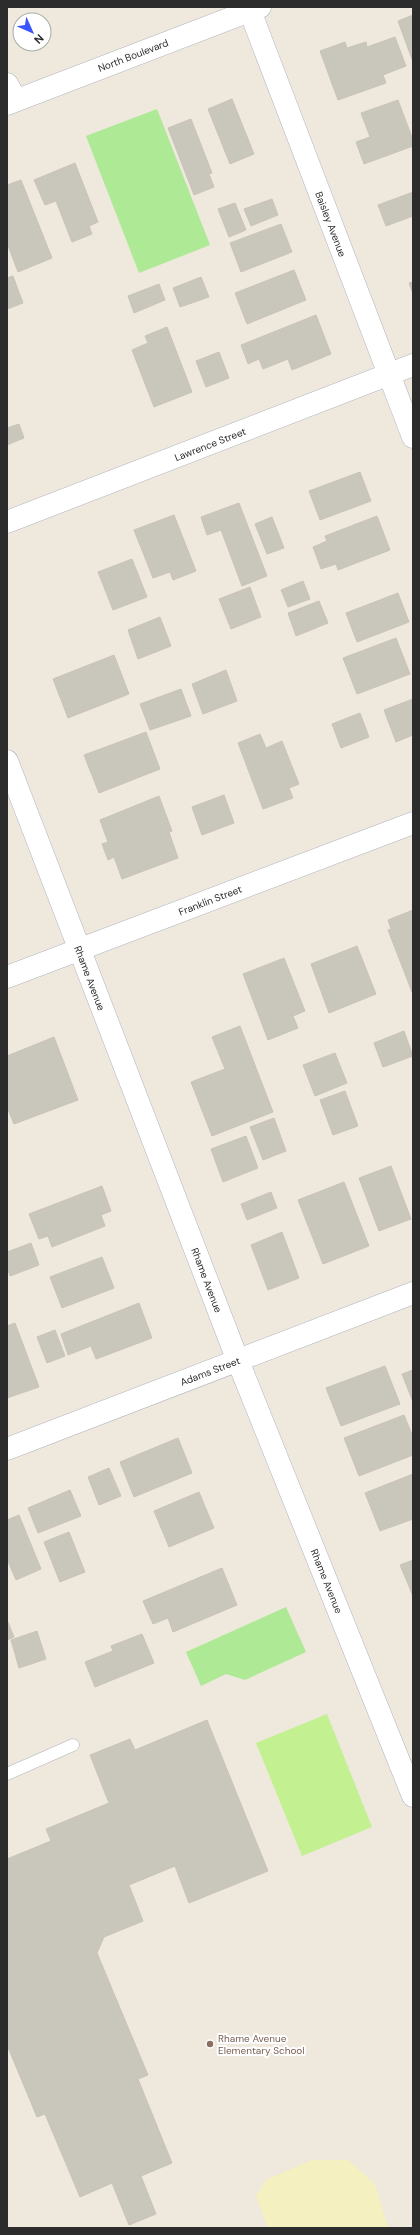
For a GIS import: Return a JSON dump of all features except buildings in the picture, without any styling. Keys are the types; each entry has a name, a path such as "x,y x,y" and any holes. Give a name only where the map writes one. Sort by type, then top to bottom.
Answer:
{"street":[{"name":"North Boulevard","path":"10,96 255,9"},
{"name":"Baisley Avenue","path":"255,9 413,437"},
{"name":"Lawrence Street","path":"7,522 413,365"},
{"name":"Rhame Avenue","path":"7,762 238,1361 413,1796"},
{"name":"Franklin Street","path":"7,977 413,823"},
{"name":"Adams Street","path":"7,1449 413,1293"}],"lane":[{"path":"7,1774 73,1746"}],"green space":[{"path":"157,109 210,245 139,273 86,136"},
{"path":"286,1607 306,1652 245,1680 226,1674 201,1686 186,1652"},
{"path":"327,1714 372,1827 302,1856 256,1743"}],"sand":[{"path":"311,2160 348,2160 375,2184 388,2228 268,2228 256,2196 266,2180"}],"place":[{"name":"Rhame Avenue Elementary School","path":"210,2044"}]}
